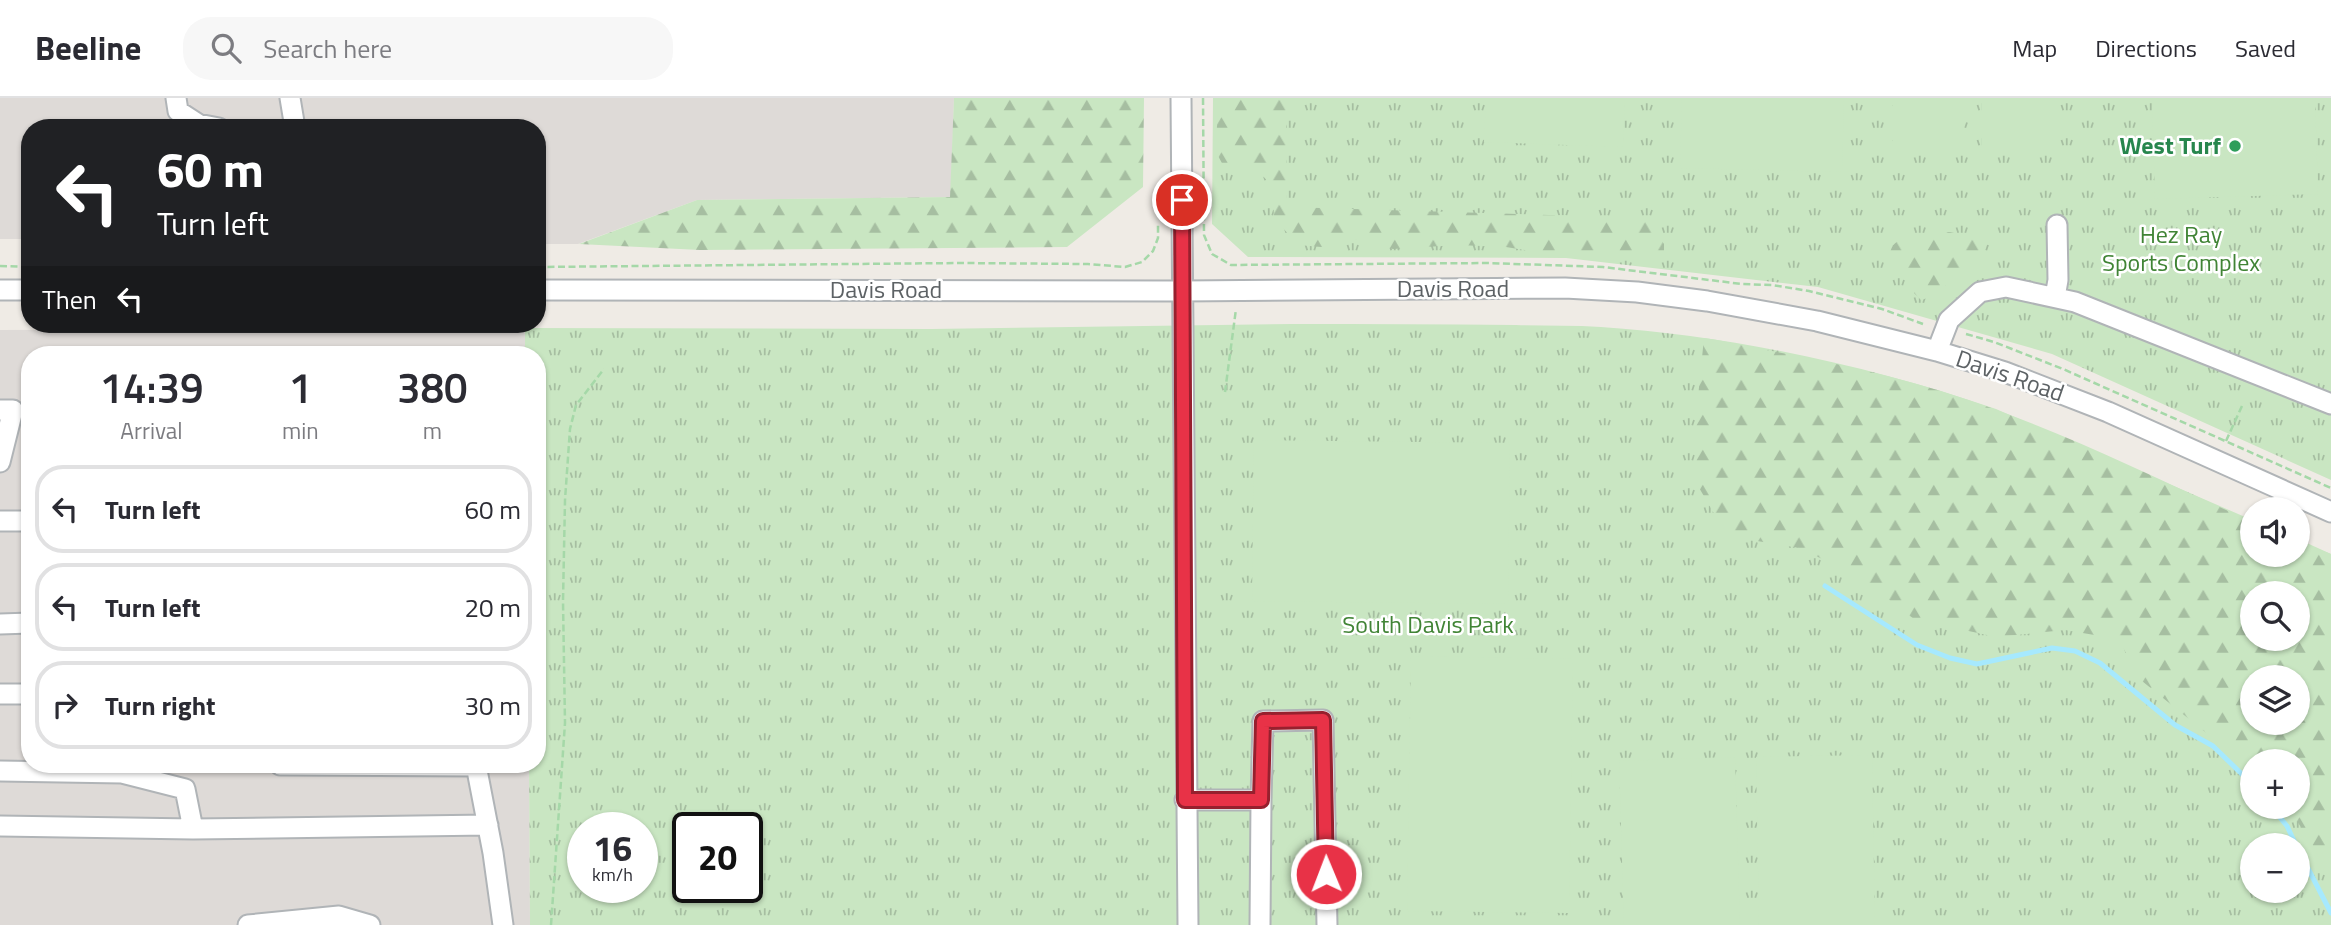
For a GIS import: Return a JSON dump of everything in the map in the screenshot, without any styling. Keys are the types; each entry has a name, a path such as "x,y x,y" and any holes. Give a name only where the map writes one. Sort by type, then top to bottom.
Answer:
{"street":[{"path":"176,98 178,111 190,119"},
{"path":"290,98 294,119"},
{"path":"1181,98 1188,925"},
{"path":"2055,297 2058,280 2057,225"},
{"path":"1937,351 1950,320 1980,292 2006,287 2075,302 2331,404"},
{"name":"Davis Road","path":"546,290 1564,288 1637,292 1707,301 1818,321 1937,351 2005,372 2108,412 2331,512"},
{"path":"0,290 21,290"},
{"path":"0,410 13,411 0,462"},
{"path":"0,521 21,521"},
{"path":"0,624 21,623"},
{"path":"0,694 21,694"},
{"path":"1260,925 1263,721 1323,720 1326,925"},
{"path":"0,771 21,771"},
{"path":"135,773 186,789 193,829"},
{"path":"478,773 503,925"},
{"path":"1185,800 1261,800"},
{"path":"0,826 193,829 488,825"},
{"path":"248,925 339,916 370,925"}],"path":[{"path":"1203,98 1205,240 1209,251 1220,260 1235,266 1497,263 1604,267 1797,289 1882,309 1923,324"},
{"path":"546,267 960,263 1088,264 1125,267 1142,262 1154,251 1158,225"},
{"path":"0,266 21,267"},
{"path":"1225,392 1236,309"},
{"path":"1966,334 2063,369 2331,488"},
{"path":"551,925 565,723 563,589 570,429 576,405 604,369"},
{"path":"2226,441 2242,406"}],"shaded area":[{"path":"0,98 954,98 951,197 697,200 578,244 546,244 546,119 21,119 21,239 0,239"},
{"path":"0,330 21,330 21,333 525,333 525,346 21,346 21,773 529,773 530,925 0,925"}],"green space":[{"path":"954,98 1144,98 1143,187 1067,247 700,250 579,244 697,200 950,197"},
{"name":"Hez Ray Sports Complex","path":"1213,98 2331,98 2331,480 2052,354 1818,287 1566,258 1248,257 1212,224"},
{"path":"1218,98 1286,98 1287,207 1646,218 1664,244 1664,252 1655,257 1643,257 1615,253 1537,252 1506,247 1458,245 1393,249 1360,239 1321,247 1299,245 1274,219 1273,194 1264,177 1244,169 1224,167 1216,152"},
{"path":"1486,98 1625,98 1623,147 1484,142"},
{"path":"1682,98 1844,98 1842,172 1680,168"},
{"name":"West Turf","path":"2152,98 2315,98 2318,194 2155,199"},
{"path":"1893,99 1963,99 1963,146 1893,146"},
{"path":"1982,99 2052,99 2052,146 1982,146"},
{"path":"1950,232 1985,242 1985,260 1949,282 1934,296 1921,300 1914,293 1910,282 1893,266 1890,253 1893,245 1910,236"},
{"name":"South Davis Park","path":"1292,324 1601,327 1701,338 1801,355 1900,379 1996,409 2240,515 2240,567 2310,567 2310,544 2331,554 2331,925 530,925 529,773 546,773 546,346 525,346 525,333 546,333 546,328 931,329"},
{"path":"1704,338 1828,362 1912,382 2027,421 2240,516 2240,567 2310,567 2310,546 2331,554 2331,874 2310,841 2310,833 2305,833 2296,819 2310,819 2310,749 2240,749 2240,760 2142,681 2118,639 2065,630 1996,637 1914,619 1858,576 1799,548 1727,536 1694,479 1696,417"},
{"path":"1254,440 1510,443 1508,604 1252,601"},
{"path":"1411,656 1573,659 1569,913 1407,911"},
{"path":"1872,755 1875,925 1759,925 1756,757"},
{"path":"1735,757 1740,925 1624,925 1619,761"}],"waterway":[{"path":"1825,586 1917,645 1950,658 1977,664 2052,648 2075,651 2100,663 2175,725 2213,746 2240,772"},
{"path":"2281,819 2290,833"},
{"path":"2310,872 2331,913"}],"place":[{"name":"West Turf","path":"2235,146"}],"route":[{"path":"1182,200 1185,800 1261,800 1263,721 1323,720 1326,874"}]}
